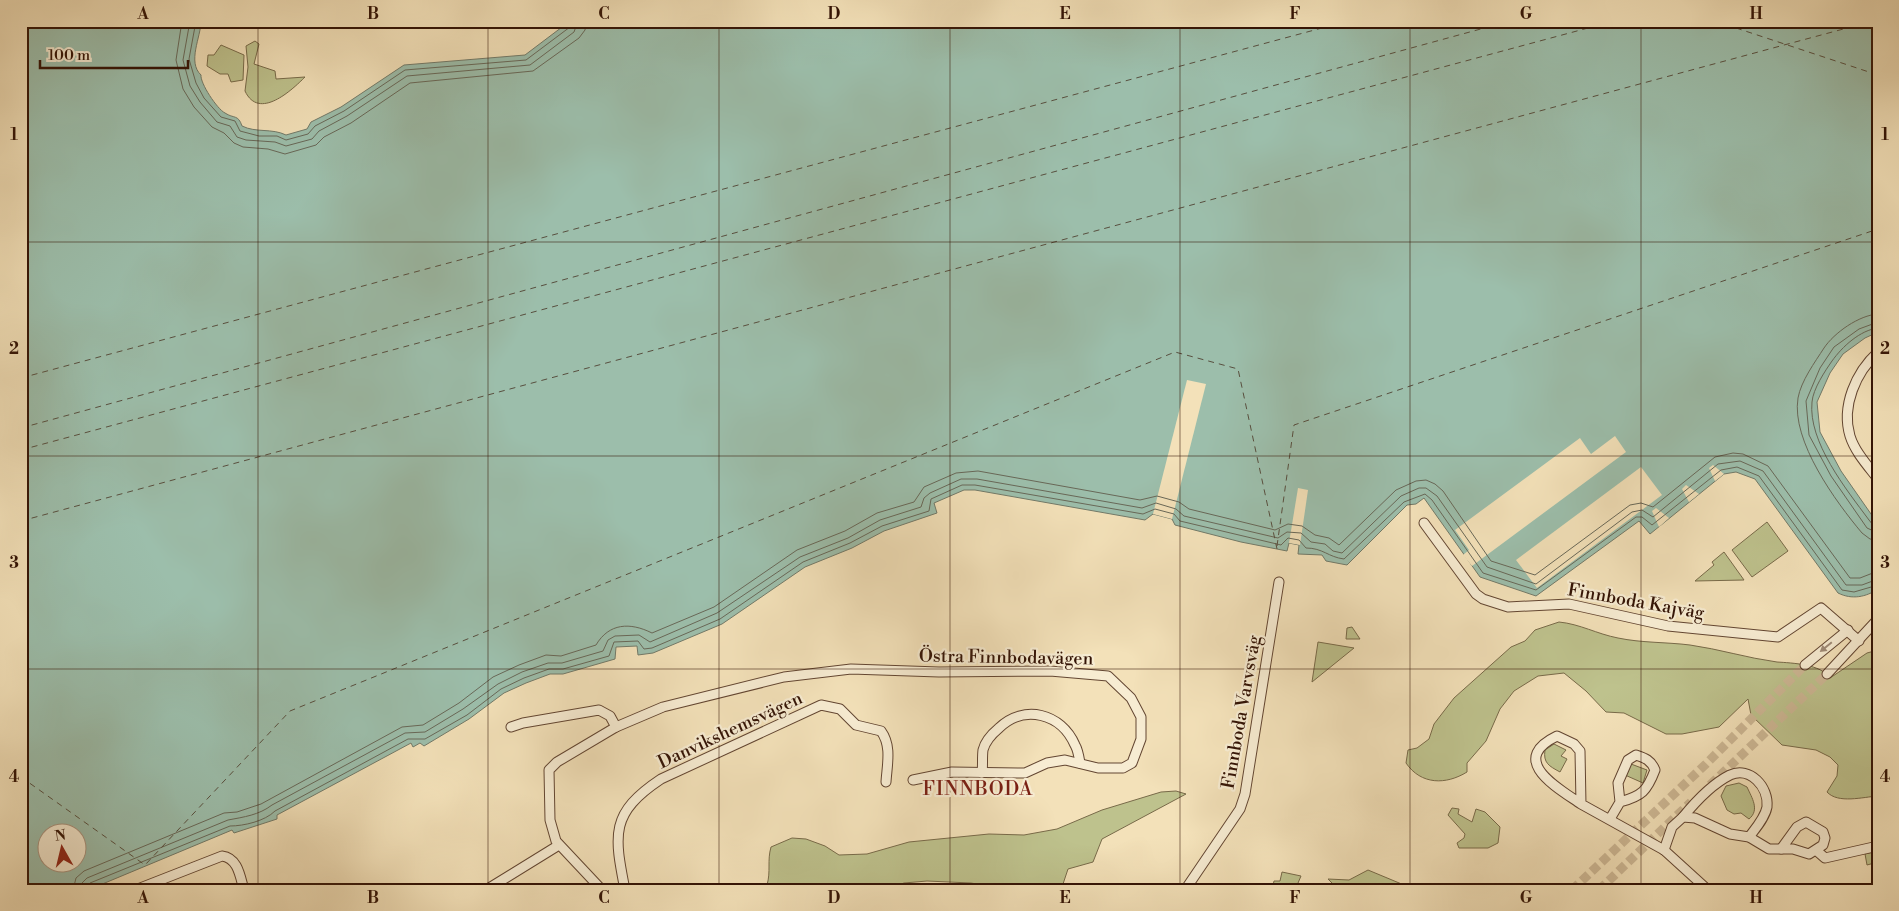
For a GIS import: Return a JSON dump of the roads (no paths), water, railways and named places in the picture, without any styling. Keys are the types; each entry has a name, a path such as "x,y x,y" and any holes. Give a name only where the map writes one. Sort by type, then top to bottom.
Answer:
{"street":[{"path":"1878,352 1868,362 1854,384 1849,407 1848,428 1856,449 1878,479"},
{"name":"Finnboda Kajväg","path":"1424,523 1476,594 1508,607 1568,604 1668,626 1778,637 1820,608 1859,641"},
{"name":"Finnboda Varvsväg","path":"1184,890 1240,809 1245,794 1278,582"},
{"path":"1827,674 1878,620"},
{"path":"1804,665 1848,630"},
{"name":"Östra Finnbodavägen","path":"559,845 550,820 550,770 557,762 616,727 663,707 784,677 832,670 1050,671 1108,676 1123,689 1138,709 1142,722 1140,739 1132,763 1123,768 1098,768 1080,763 1055,761 1025,773 952,772 913,780"},
{"name":"Danvikshemsvägen","path":"625,890 618,853 618,831 624,814 641,792 661,779 821,705 840,709 856,724 881,731 887,744 886,782"},
{"path":"511,727 540,719 598,710 610,716 616,727"},
{"path":"982,773 983,749 988,740 1005,722 1017,714 1045,716 1055,721 1075,745 1080,763"},
{"path":"1581,804 1580,751 1574,744 1557,736 1539,751 1536,761 1545,779 1581,804 1664,850 1708,890"},
{"path":"1610,819 1620,802 1618,783 1628,760 1636,755 1644,757 1652,763 1655,770 1650,782 1644,792 1634,798 1620,802"},
{"path":"1664,850 1672,827 1701,797 1731,775 1743,772 1752,775 1765,791 1767,806 1764,815 1749,837"},
{"path":"1683,816 1704,821 1730,834 1749,837 1769,849 1781,849 1793,849 1805,854 1817,851 1823,845 1825,838 1823,832 1806,822 1797,827 1781,849"},
{"path":"486,890 559,845 602,890"},
{"path":"1817,851 1825,858 1878,846"},
{"path":"135,890 213,858 229,857 235,862 244,890"}],"water":[{"path":"21,21 201,21 195,63 203,84 214,101 222,111 237,118 242,126 286,135 307,129 311,122 341,107 404,65 525,55 570,21 1878,21 1878,332 1865,338 1843,354 1830,373 1817,402 1820,432 1841,471 1878,524 1878,589 1869,594 1854,597 1838,593 1755,479 1736,472 1724,474 1650,534 1639,521 1536,596 1480,577 1424,498 1416,504 1407,505 1347,565 1326,561 1322,555 1298,554 1299,545 1289,543 1287,551 1241,542 1175,525 1172,519 1153,514 1145,520 975,490 964,490 934,503 937,513 884,531 852,548 805,567 722,624 653,653 638,655 637,646 616,647 615,659 563,674 550,674 526,683 504,693 469,719 424,746 420,743 413,747 411,743 277,815 277,819 234,833 232,830 88,890 21,890"}],"tunnel":[{"path":"1572,890 1706,764 1805,665"},
{"path":"1710,785 1827,674"},
{"path":"1599,890 1691,802"}],"district":[{"name":"FINNBODA","path":"978,788"}]}
